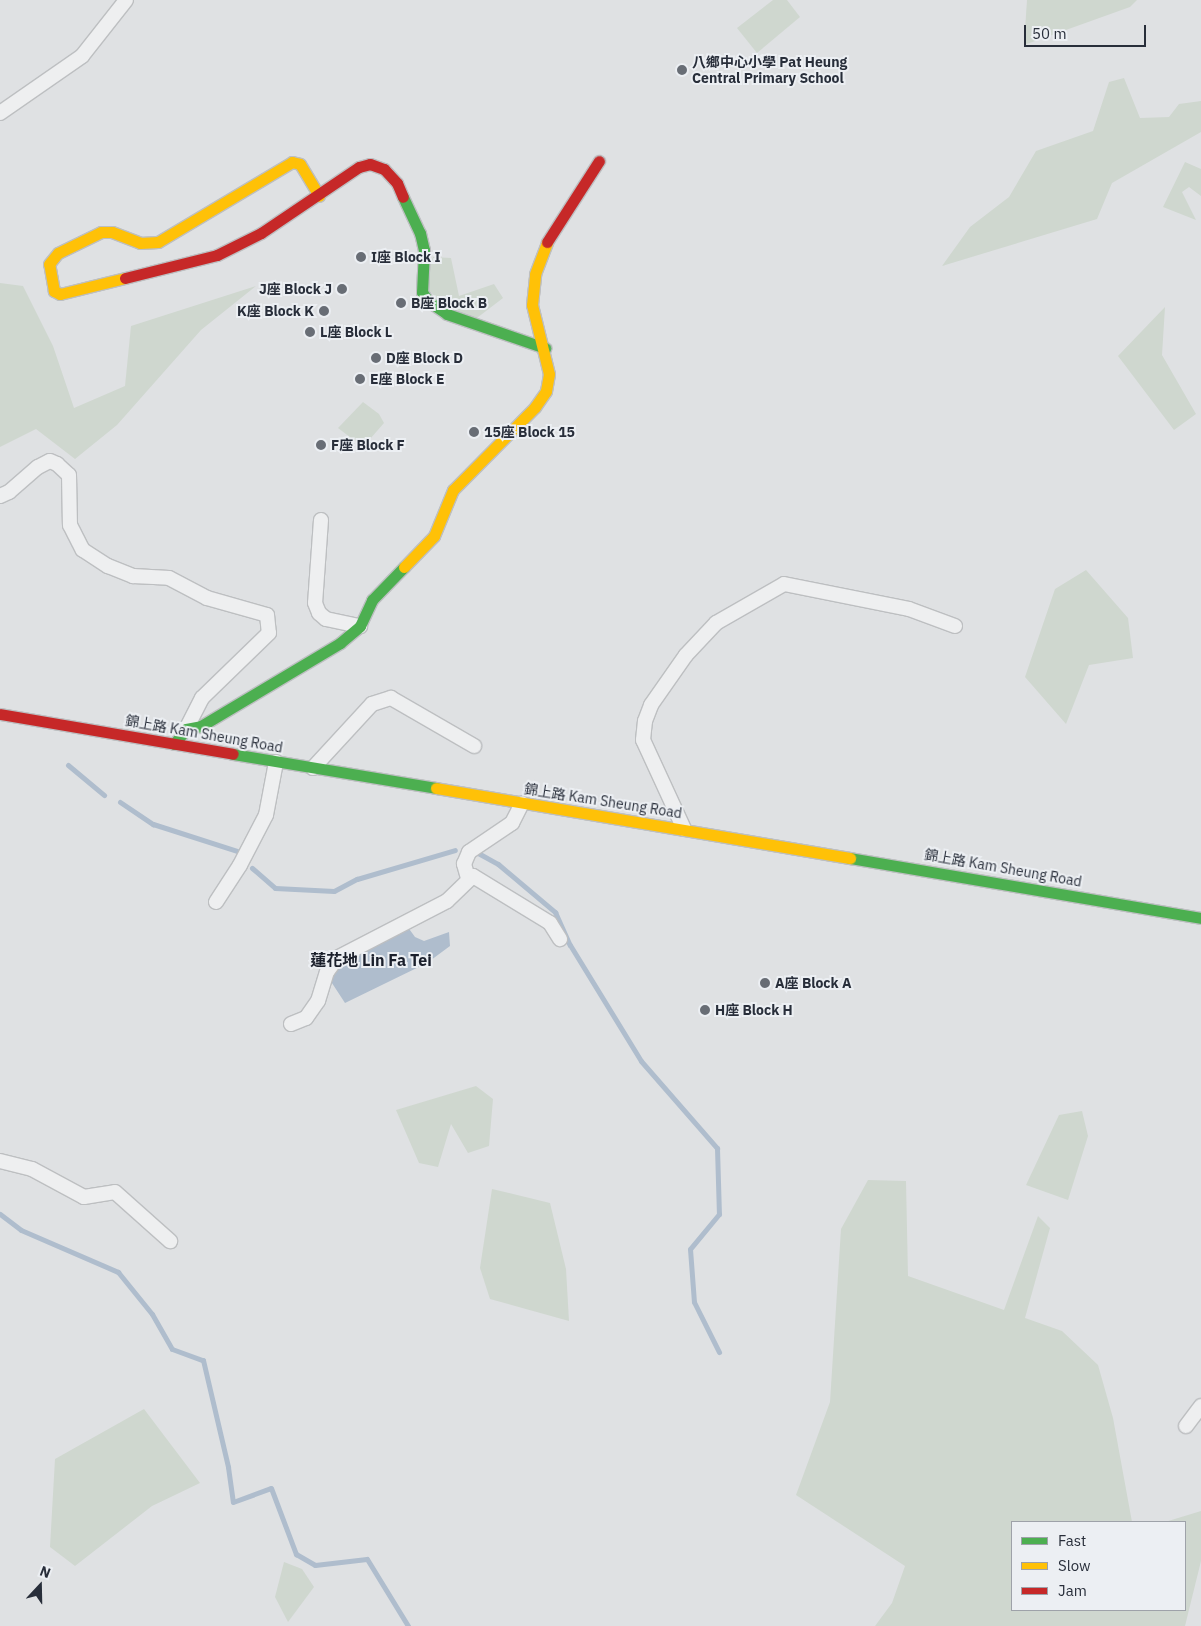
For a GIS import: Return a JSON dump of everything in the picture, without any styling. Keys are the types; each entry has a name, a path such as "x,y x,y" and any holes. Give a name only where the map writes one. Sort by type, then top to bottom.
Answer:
{"street":[{"path":"0,113 82,56 126,0"},
{"path":"186,729 201,726 324,653 360,626 372,600 434,536 452,490 535,407 546,392 549,374 545,348 532,305 531,289 538,260 599,161"},
{"path":"319,196 300,164 292,162 158,242 140,243 112,232 101,232 58,253 49,264 54,291 60,294 217,255 261,233 319,196 359,167 370,164 384,169 397,184 420,233 424,250 422,292 428,301 447,314 545,348"},
{"path":"0,496 10,492 38,467 50,462 57,464 69,475 70,525 83,550 108,566 133,576 169,578 207,598 267,615 269,633 202,698 186,729 174,744"},
{"path":"321,520 316,603 319,612 326,619 360,626"},
{"path":"684,829 642,740 645,721 651,704 686,655 716,623 784,584 811,587 909,608 954,626"},
{"path":"313,768 372,704 391,698 474,746"},
{"name":"錦上路 Kam Sheung Road","path":"0,714 1201,918"},
{"path":"216,902 240,865 266,815 276,762"},
{"path":"468,878 464,864 470,852 512,823 522,802"},
{"path":"291,1024 306,1018 318,1001 327,972 337,958 447,901 468,878 479,877 550,924 560,939"},
{"path":"0,1161 32,1169 84,1197 115,1192 170,1241"},
{"path":"1186,1426 1201,1406"}],"shaded area":[{"path":"773,0 787,0 800,17 757,53 737,28"},
{"path":"1027,0 1137,0 1130,7 1024,45"},
{"path":"1124,78 1140,118 1169,117 1179,104 1201,101 1201,132 1112,183 1097,219 942,266 970,227 1009,197 1036,151 1093,131 1109,82"},
{"path":"1185,162 1201,169 1201,196 1189,187 1182,192 1196,220 1163,207"},
{"path":"433,257 451,258 459,296 494,284 503,298 473,321 445,307 425,286"},
{"path":"0,283 23,286 53,346 74,408 125,386 131,326 256,286 201,330 117,425 75,459 36,429 0,447"},
{"path":"1165,307 1162,355 1196,414 1174,430 1118,356"},
{"path":"363,402 379,414 384,423 363,447 338,428"},
{"path":"1086,570 1128,618 1133,658 1089,665 1066,724 1025,677 1055,589"},
{"path":"476,1086 493,1099 489,1146 468,1153 451,1124 438,1167 419,1163 396,1110"},
{"path":"1082,1111 1088,1136 1068,1200 1026,1185 1059,1115"},
{"path":"868,1180 906,1181 908,1276 1004,1310 1038,1216 1050,1228 1025,1318 1062,1331 1098,1365 1113,1418 1132,1521 1011,1521 1011,1611 1186,1611 1186,1521 1168,1521 1201,1511 1201,1561 1185,1626 875,1626 892,1603 905,1566 796,1495 830,1402 841,1229"},
{"path":"492,1189 550,1203 566,1269 569,1321 490,1299 480,1268"},
{"path":"144,1409 200,1483 152,1506 75,1566 50,1547 55,1459"},
{"path":"284,1562 302,1569 314,1587 288,1622 275,1597"}],"water":[{"path":"407,926 415,937 424,941 449,932 450,946 427,963 345,1003 330,980 338,965"}],"waterway":[{"path":"68,765 104,795"},
{"path":"120,802 153,824 237,851"},
{"path":"252,868 275,888 334,891 357,879 455,850"},
{"path":"478,853 498,864 555,912 570,945 641,1061 717,1148 719,1214 690,1249 694,1302 719,1352"},
{"path":"0,1214 21,1230 118,1272 152,1314 172,1349 203,1360 228,1467 233,1502 271,1488 296,1554 315,1565 367,1559 408,1626"}],"traffic: fast":[{"path":"403,197 420,233 424,250 422,292 428,301 447,314 545,348"},
{"path":"174,744 186,729 201,726 340,643 360,626 372,600 404,567"},
{"path":"233,754 436,788"},
{"path":"850,858 1201,918"}],"traffic: slow":[{"path":"125,278 60,294 54,291 49,264 58,253 101,232 112,232 140,243 158,242 292,162 300,164 319,196"},
{"path":"404,567 434,536 453,490 535,407 546,391 549,374 532,305 535,274 547,242"},
{"path":"436,788 850,858"}],"traffic: jam":[{"path":"547,242 599,161"},
{"path":"125,278 217,255 261,233 359,167 370,164 384,169 397,183 403,197"},
{"path":"0,714 233,754"}],"place":[{"name":"八鄉中心小學 Pat Heung Central Primary School","path":"682,70"},
{"name":"I座 Block I","path":"361,257"},
{"name":"J座 Block J","path":"342,289"},
{"name":"B座 Block B","path":"401,303"},
{"name":"K座 Block K","path":"324,311"},
{"name":"L座 Block L","path":"310,332"},
{"name":"D座 Block D","path":"376,358"},
{"name":"E座 Block E","path":"360,379"},
{"name":"15座 Block 15","path":"474,432"},
{"name":"F座 Block F","path":"321,445"},
{"name":"A座 Block A","path":"765,983"},
{"name":"H座 Block H","path":"705,1010"}],"district":[{"name":"蓮花地 Lin Fa Tei","path":"371,960"}]}
